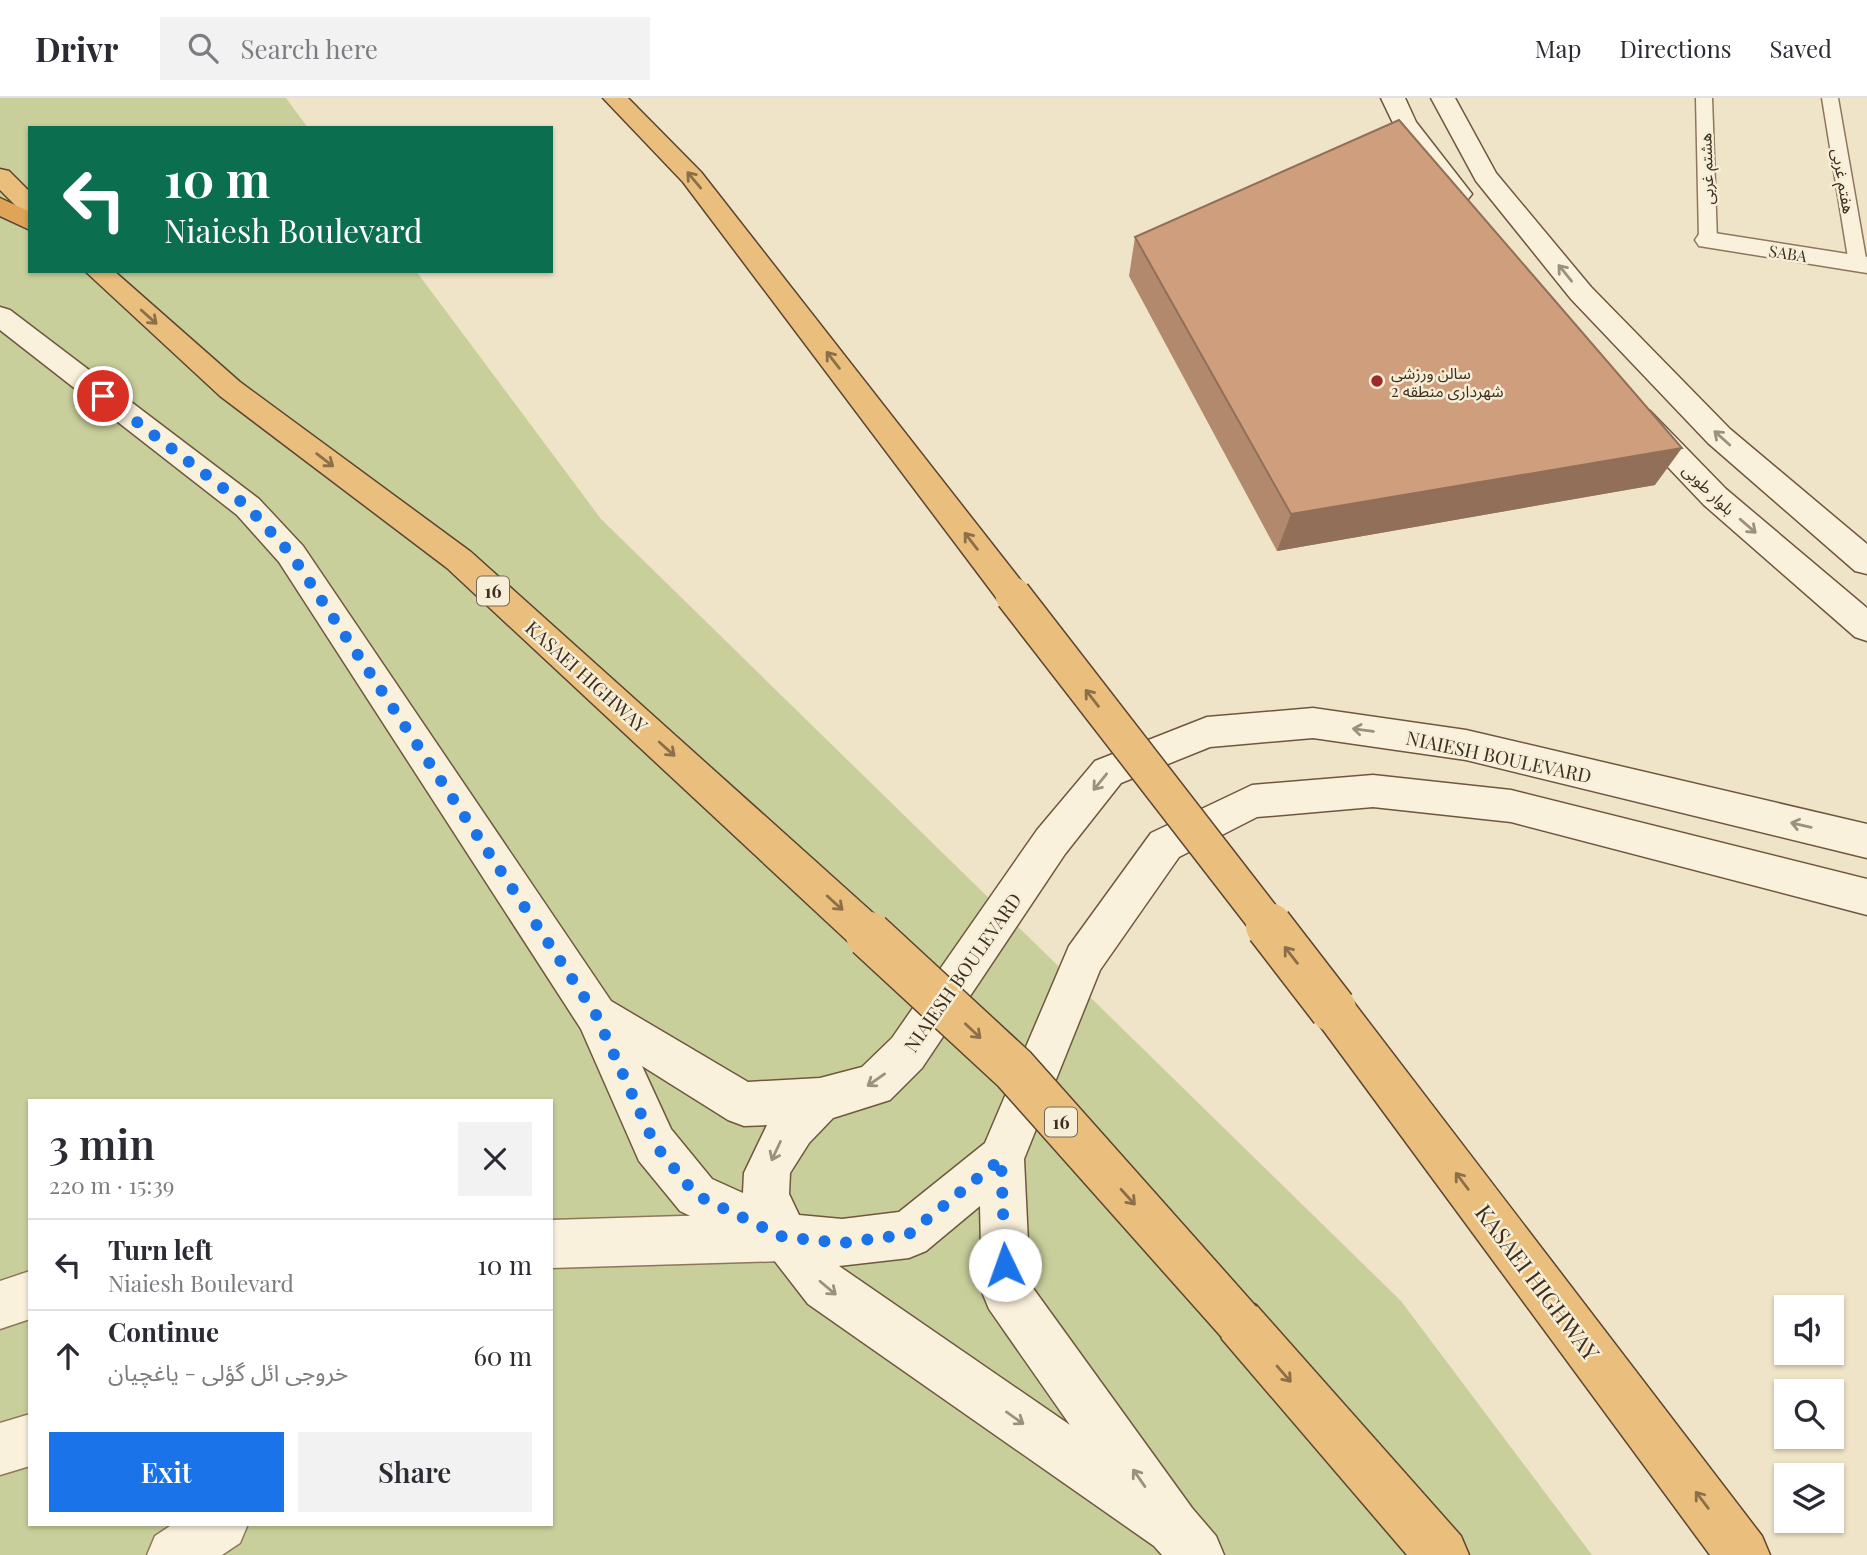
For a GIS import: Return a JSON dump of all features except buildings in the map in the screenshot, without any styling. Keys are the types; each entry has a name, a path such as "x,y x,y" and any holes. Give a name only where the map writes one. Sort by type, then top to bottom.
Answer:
{"highway":[{"name":"KASAEI HIGHWAY","path":"615,98 692,177 1332,1009 1742,1555"},
{"path":"0,176 28,204"},
{"path":"0,206 28,221"},
{"name":"KASAEI HIGHWAY","path":"100,273 230,389 459,560 1014,1069 1442,1555"}],"main road":[{"path":"1393,98 1405,123 1472,211"},
{"path":"1443,98 1485,176 1581,293 1718,436 1867,562"},
{"name":"SABA","path":"1708,240 1863,264"},
{"path":"0,316 248,507 291,554 596,1015 655,1145 696,1195 783,1237"},
{"name":"بلوار طوبی","path":"1616,395 1715,497 1867,628"},
{"name":"NIAIESH BOULEVARD","path":"596,1015 744,1104 820,1100 874,1085 907,1053 1051,842 1108,772 1207,732 1313,723 1466,745 1867,841"},
{"path":"1185,1541 1006,1292 1001,1159 1084,959 1165,845 1252,801 1373,791 1511,806 1867,897"},
{"path":"820,1100 788,1129 774,1151 764,1182 768,1209 783,1237 825,1287 1185,1541"},
{"path":"553,1244 783,1237 842,1243 909,1234 1001,1159"},
{"path":"0,1305 28,1296"},
{"path":"0,1449 28,1441"},
{"path":"174,1555 218,1526"}],"lane":[{"name":"هشتم غربی","path":"1704,98 1708,240"},
{"name":"هفتم غربی","path":"1830,98 1863,264"}],"green space":[{"path":"0,98 286,98 307,126 28,126 28,273 417,273 601,519 1401,1301 1592,1555 0,1555"}],"place":[{"name":"سالن ورزشی شهرداری منطقه 2","path":"1377,381"}],"route":[{"path":"103,396 248,507 291,554 596,1015 655,1145 696,1195 783,1237 842,1243 909,1234 1001,1159 1005,1265"}]}
